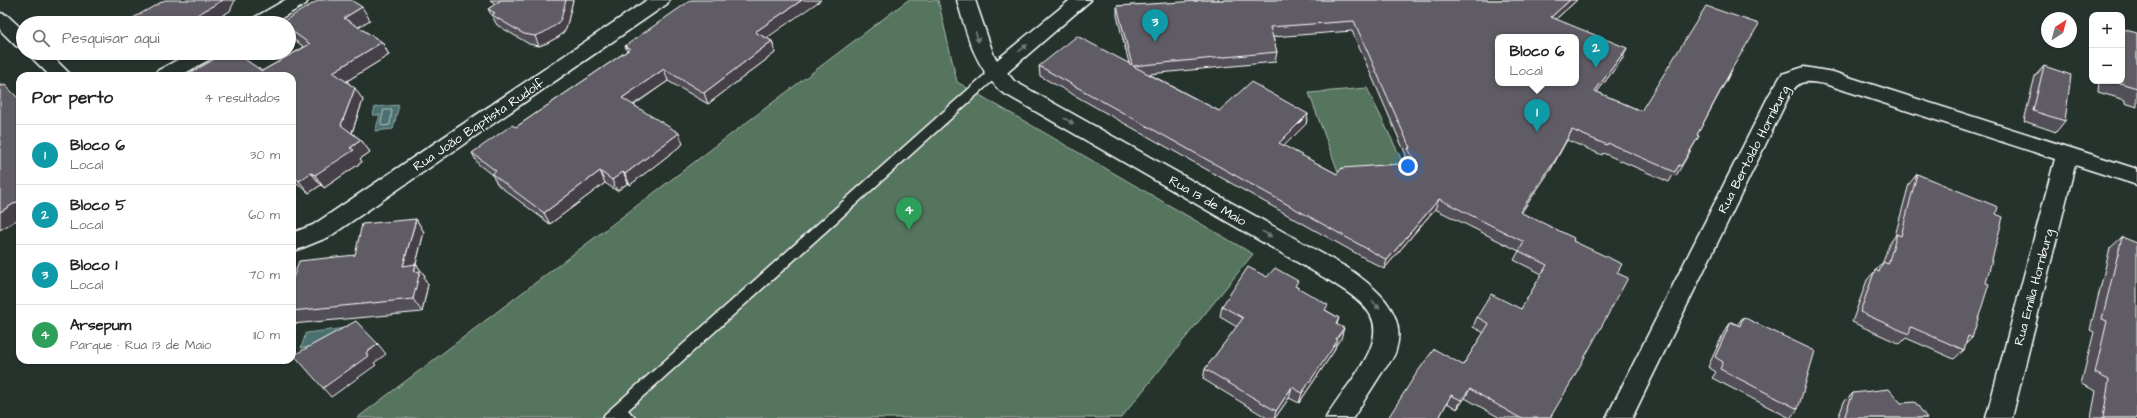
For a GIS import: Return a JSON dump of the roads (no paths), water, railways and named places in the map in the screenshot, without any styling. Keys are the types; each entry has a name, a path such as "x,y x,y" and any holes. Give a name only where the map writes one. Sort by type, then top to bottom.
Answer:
{"street":[{"path":"271,16 300,0"},
{"name":"Rua João Baptista Rudolf","path":"296,241 321,231 660,0"},
{"name":"Rua 13 de Maio","path":"966,0 982,55 994,73 1007,86 1331,270 1363,291 1381,311 1387,329 1384,350 1340,418"},
{"path":"994,73 1082,0"},
{"path":"0,20 16,34"},
{"path":"45,60 58,72"},
{"path":"171,72 193,60"},
{"name":"Rua Bertoldo Hornburg","path":"1619,418 1779,95 1789,79 1804,74 1826,77 2137,177"},
{"name":"Rua Emília Hornburg","path":"1999,418 2067,155"}],"lane":[{"path":"619,416 994,73"}],"water":[{"path":"399,105 393,129 375,131 380,115 373,115 375,107"},
{"path":"346,328 334,345 301,348 306,333"}],"place":[{"name":"Bloco 1","path":"1155,42"},
{"name":"Bloco 5","path":"1596,68"},
{"name":"Bloco 6","path":"1537,132"},
{"name":"Arsepum","path":"909,230"}]}
